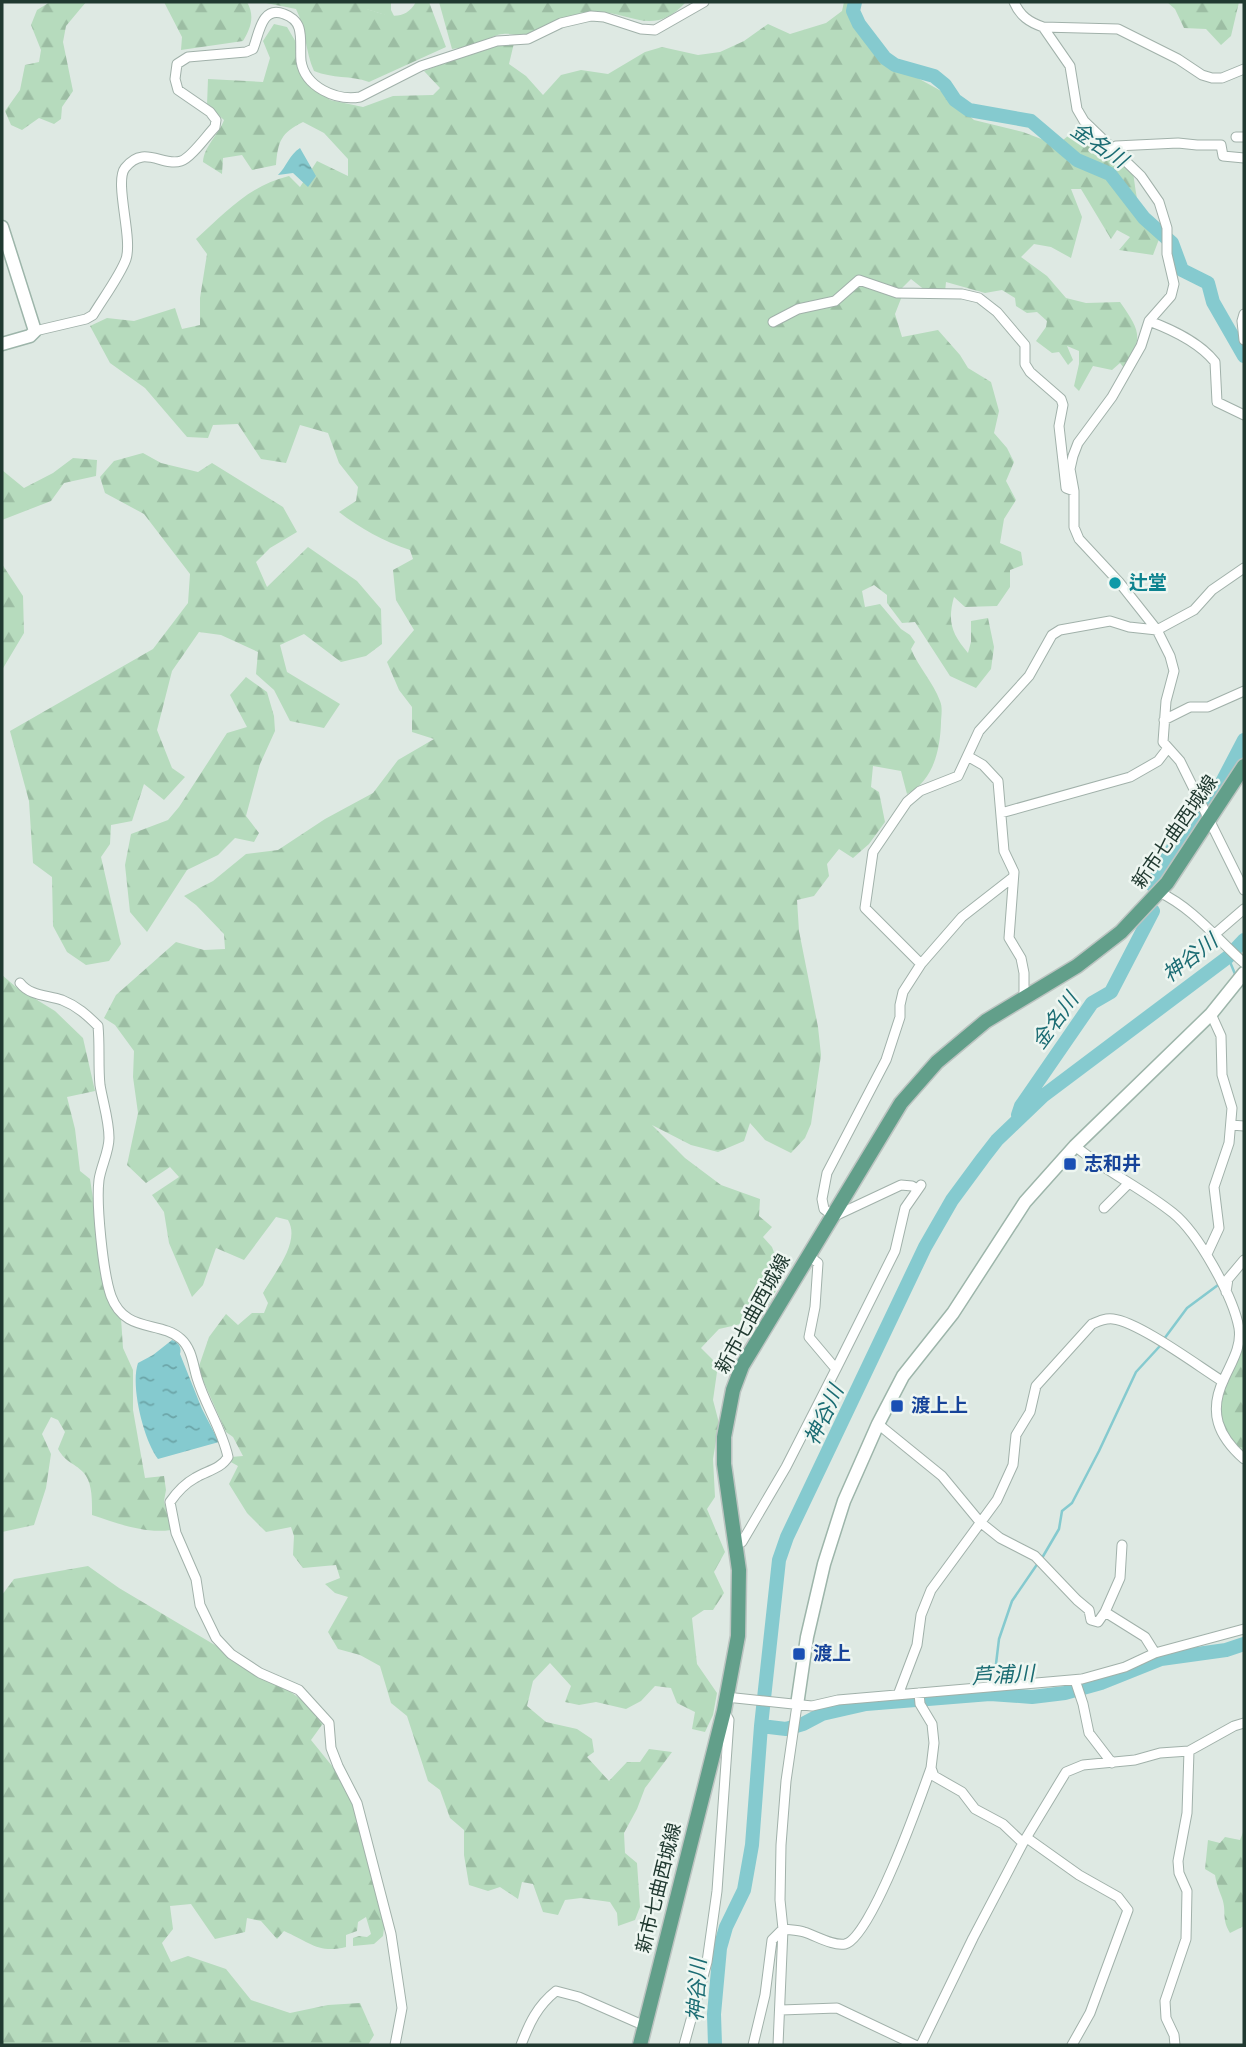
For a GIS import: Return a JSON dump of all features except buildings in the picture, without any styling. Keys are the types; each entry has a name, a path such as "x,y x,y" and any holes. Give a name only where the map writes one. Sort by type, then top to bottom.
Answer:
{"main road":[{"name":"新市七曲西城線","path":"640,2045 729,1702 738,1636 740,1590 724,1464 724,1437 733,1390 742,1366 901,1103 937,1062 986,1021 1101,949 1121,932 1159,892 1244,766"}],"street":[{"path":"2,344 35,331 93,315 127,258 127,225 122,183 126,167 141,157 151,156 176,162 184,160 215,127 216,120 210,112 178,90 175,79 177,64 188,57 246,52 253,49 259,26 268,15 276,12 297,22 305,75 334,96 349,99 360,97 421,66 497,41 528,39 561,23 590,16 604,17 641,29 655,30 704,2"},
{"path":"1014,2 1023,16 1043,27 1070,66 1077,108 1084,121 1141,176 1164,216 1174,284 1171,296 1149,321 1141,346 1112,397 1078,443 1070,469 1074,491 1074,527 1079,539 1119,582 1157,631 1170,656 1174,671 1168,689 1163,743 1180,761 1244,890"},
{"path":"1043,27 1118,29 1128,32 1202,75 1212,78 1222,78 1244,69"},
{"path":"1112,149 1116,146 1178,143 1221,145 1223,156 1244,158"},
{"path":"2,228 35,331"},
{"path":"774,322 798,309 835,301 859,280 897,293 962,294 979,298 997,312 1024,345 1025,364 1031,372 1061,399 1063,405 1059,426 1066,488 1074,491"},
{"path":"1244,314 1244,340"},
{"path":"1149,321 1191,341 1213,358 1217,402 1244,415"},
{"path":"921,964 865,908 873,852 907,802 920,790 958,776 979,731 1029,676 1052,635 1060,630 1110,621 1157,631 1194,610 1212,590 1244,568"},
{"path":"1164,720 1190,707 1208,707 1244,691"},
{"path":"1001,813 1130,777 1158,761 1168,748"},
{"path":"969,757 983,765 998,781 1004,850 1014,872 1009,938 1021,958 1024,998"},
{"path":"736,1544 742,1542 786,1467 895,1251 905,1208 919,1187 901,1185 848,1211 832,1215 824,1209 822,1199 827,1173 886,1060 900,1017 903,992 921,964 962,917 1012,878"},
{"path":"1159,892 1170,897 1215,934 1244,963"},
{"path":"1215,934 1244,909"},
{"path":"778,2045 783,1929 780,1900 781,1845 795,1705 824,1564 844,1501 878,1424 903,1376 953,1313 1025,1202 1075,1146 1211,1014 1244,973"},
{"path":"20,983 32,993 62,1000 82,1010 99,1027 99,1069 109,1142 99,1184 99,1202 105,1268 111,1298 132,1321 174,1335 185,1343 194,1360 206,1405 228,1457 224,1464 196,1477 179,1490 170,1502 176,1533 196,1579 200,1605 216,1638 231,1654 260,1673 299,1690 329,1723 331,1748 357,1802 391,1934 402,2008 395,2045"},
{"path":"1207,1255 1219,1228 1214,1187 1229,1143 1232,1108 1222,1075 1221,1036 1211,1014"},
{"path":"1231,1125 1244,1126"},
{"path":"1075,1146 1175,1214 1207,1255 1226,1293 1239,1329 1238,1349 1222,1381 1215,1405 1217,1422 1226,1438 1244,1459"},
{"path":"1104,1208 1129,1183"},
{"path":"808,1255 818,1263 815,1307 809,1337 836,1369"},
{"path":"1226,1293 1228,1279 1244,1260"},
{"path":"898,1695 916,1645 921,1615 932,1590 1005,1485 1013,1465 1016,1435 1030,1412 1035,1386 1092,1324 1114,1319 1132,1324 1222,1381"},
{"path":"878,1424 942,1476 980,1522 1000,1538 1035,1556 1089,1610 1091,1620 1098,1622 1105,1612 1120,1578 1122,1545"},
{"path":"1105,1612 1146,1637 1155,1653"},
{"path":"684,2045 706,1962 717,1891 729,1745 729,1702 812,1706 838,1700 898,1695 919,1698 1076,1686 1155,1653 1244,1629"},
{"path":"1076,1686 1089,1733 1112,1763"},
{"path":"783,1929 802,1931 836,1944 848,1944 855,1939 873,1912 912,1824 931,1768 934,1743 932,1724 919,1698"},
{"path":"921,2045 973,1938 1066,1772 1083,1765 1189,1751 1244,1723"},
{"path":"1175,2045 1174,2035 1166,2018 1165,2001 1185,1939 1187,1891 1179,1873 1178,1861 1187,1813 1189,1751"},
{"path":"931,1768 934,1776 962,1793 975,1810 1003,1824 1025,1841 1118,1897 1128,1910 1090,2013 1072,2045"},
{"path":"753,2045 765,1995 772,1940 783,1929"},
{"path":"521,2045 532,2018 555,1991 579,1997 645,2026"},
{"path":"781,2010 838,2008 915,2045"}],"green space":[{"path":"50,2 86,2 66,26 63,42 73,91 62,107 61,119 54,124 39,118 22,130 11,125 5,111 20,90 25,65 39,62 41,50 31,25 37,10"},
{"path":"164,2 247,2 251,12 250,27 243,41 181,50 182,37"},
{"path":"261,2 367,2 367,9 394,16 406,13 416,2 429,2 446,47 369,82 321,73 314,71 296,9"},
{"path":"367,2 391,2 395,18 366,9"},
{"path":"439,2 686,2 662,19 651,21 605,12 583,13 525,34 501,34 452,49"},
{"path":"844,2 852,2 851,10 859,28 885,60 943,92 974,120 1023,132 1057,145 1074,131 1100,152 1120,161 1133,172 1137,199 1143,214 1161,234 1153,255 1119,250 1130,237 1117,230 1111,239 1081,189 1071,189 1082,217 1071,258 1051,247 1034,244 1021,257 1047,276 1066,298 1086,303 1120,302 1136,328 1137,342 1125,369 1120,363 1112,370 1093,366 1079,391 1074,386 1079,351 1067,346 1073,360 1068,365 1059,352 1052,353 1036,341 1047,321 1037,312 1027,313 1016,306 1015,298 1002,290 985,293 946,282 945,292 926,291 911,279 899,291 902,296 895,314 902,337 938,330 968,368 991,382 999,411 994,433 1007,448 1014,462 1006,481 1016,500 1004,519 1000,543 1021,552 1023,565 1010,570 1010,587 997,606 965,607 954,597 952,627 968,653 971,621 988,618 994,647 991,669 976,688 950,676 915,622 902,623 887,603 887,595 874,585 862,591 865,607 880,604 915,642 911,649 941,704 940,734 937,754 929,773 907,794 901,771 873,766 871,787 879,792 885,822 869,844 853,858 839,849 827,864 829,876 814,896 797,900 799,931 821,1055 811,1124 805,1138 791,1153 765,1140 750,1123 744,1141 718,1152 691,1145 652,1125 685,1158 721,1185 760,1199 759,1216 772,1227 763,1237 772,1247 780,1269 781,1281 764,1313 754,1321 719,1329 701,1348 718,1365 713,1400 719,1423 713,1459 715,1497 707,1509 725,1552 714,1572 724,1593 713,1610 704,1610 692,1618 697,1664 717,1693 713,1715 705,1732 692,1729 695,1712 677,1703 671,1688 655,1686 641,1701 626,1709 596,1702 579,1705 565,1702 571,1686 550,1663 533,1681 527,1706 546,1722 577,1729 592,1739 594,1752 587,1757 609,1781 627,1762 640,1762 649,1749 672,1752 645,1788 624,1833 625,1853 637,1863 640,1907 635,1920 618,1926 617,1913 610,1902 581,1898 565,1900 558,1915 543,1912 533,1884 522,1882 518,1899 500,1887 488,1891 469,1885 464,1855 464,1830 450,1818 440,1790 428,1781 407,1716 391,1703 380,1666 360,1655 338,1649 328,1632 348,1597 335,1593 325,1584 340,1578 336,1565 303,1568 293,1555 294,1536 291,1527 266,1532 247,1513 229,1484 238,1466 229,1461 231,1457 243,1456 233,1437 226,1432 198,1369 209,1337 226,1314 238,1325 252,1313 264,1313 268,1303 263,1293 289,1247 291,1229 288,1220 276,1217 244,1260 216,1248 203,1285 192,1297 169,1243 164,1212 152,1195 179,1177 170,1167 146,1183 127,1165 138,1113 133,1077 134,1051 115,1025 104,1018 116,995 176,942 204,950 225,949 224,934 184,896 213,881 246,854 278,850 325,819 373,793 398,760 434,739 412,732 412,707 399,690 387,662 414,630 396,600 393,570 413,559 410,550 373,534 339,512 356,501 358,487 339,463 328,433 300,425 286,463 261,459 238,424 213,425 208,438 187,437 145,388 110,363 90,326 107,318 134,321 175,308 182,329 200,325 200,298 207,254 196,239 239,201 262,186 289,176 300,187 317,161 348,176 348,159 324,133 303,122 285,134 278,150 276,165 252,170 242,155 223,158 222,174 203,162 206,151 224,120 207,105 208,79 263,82 270,58 263,41 274,24 287,27 297,44 306,80 330,100 363,107 393,96 433,95 440,88 424,71 489,46 514,43 509,64 526,76 543,95 561,75 581,70 608,74 645,52 662,47 698,55 720,52 744,41 768,24 790,34 826,23 842,11"},
{"path":"1167,2 1239,2 1231,36 1221,45 1206,29 1184,28 1175,9"},
{"path":"143,453 161,463 198,472 212,463 283,507 297,532 270,548 256,562 267,587 308,547 357,581 381,609 382,644 366,656 341,662 304,634 280,645 287,672 340,704 324,728 290,721 274,690 256,674 258,652 221,635 199,632 172,671 157,730 172,768 185,777 164,800 144,784 132,821 111,825 110,844 101,857 121,944 109,961 86,965 67,952 53,926 52,877 33,863 29,801 10,731 153,649 188,603 190,574 144,514 105,493 100,477 114,461"},
{"path":"73,458 97,460 96,476 64,483 51,501 2,520 2,470 24,488 53,473"},
{"path":"2,564 23,596 24,633 2,670"},
{"path":"246,677 267,692 274,716 275,731 260,764 246,816 259,833 254,842 235,838 218,855 187,870 147,932 130,912 125,865 131,834 168,820 227,733 247,727 230,695"},
{"path":"2,975 55,1011 83,1038 95,1091 67,1097 75,1129 80,1171 90,1179 100,1243 121,1318 123,1348 133,1370 133,1410 145,1478 164,1476 164,1501 171,1530 141,1529 92,1515 89,1481 58,1449 65,1432 58,1420 51,1417 42,1434 51,1454 46,1488 34,1525 2,1532"},
{"path":"1244,1339 1244,1453 1223,1428 1220,1409 1230,1370"},
{"path":"88,1566 119,1588 272,1679 302,1700 324,1722 311,1740 345,1782 356,1810 385,1919 383,1936 374,1944 353,1946 353,1938 371,1934 366,1917 358,1922 357,1931 346,1935 346,1947 328,1949 314,1946 284,1931 277,1939 261,1921 247,1918 245,1932 215,1939 191,1904 170,1906 173,1929 162,1943 171,1962 188,1956 226,1969 251,2000 290,2013 328,2005 360,2003 374,2035 368,2045 2,2045 2,1595 14,1579"},
{"path":"1244,1830 1244,1926 1230,1933 1215,1875 1205,1869 1208,1840 1220,1843 1225,1837 1240,1840"}],"water":[{"path":"300,148 316,176 308,187 293,173 278,175"},
{"path":"172,1340 180,1347 180,1354 202,1409 219,1442 158,1459 148,1440 140,1413 136,1373 138,1363"}],"waterway":[{"name":"金名川","path":"855,2 853,11 859,24 885,58 895,65 934,76 945,85 955,100 969,110 1031,121 1077,160 1110,174 1144,218 1172,243 1182,270 1208,283 1213,302 1244,356"},
{"name":"金名川","path":"1209,807 1244,740"},
{"name":"金名川","path":"1152,885 1173,848 1199,819"},
{"name":"金名川","path":"1018,1115 1021,1106 1092,1003 1111,992 1153,911"},
{"name":"神谷川","path":"715,2045 714,2014 720,1948 726,1927 744,1890 752,1845 761,1726 779,1560 787,1537 925,1247 952,1200 997,1140 1043,1096 1228,957 1244,940"},
{"path":"1228,957 1234,977"},
{"path":"1164,1339 1187,1308 1218,1285"},
{"path":"1042,1558 1059,1529 1062,1511 1072,1503 1136,1372 1159,1347"},
{"path":"1006,1681 996,1664 999,1639 1012,1601 1038,1563"},
{"name":"芦浦川","path":"761,1726 786,1729 822,1714 866,1704 990,1694 1032,1697 1065,1693 1101,1683 1161,1659 1226,1650 1244,1644"},
{"path":"1006,1695 1007,1687"}],"place":[{"name":"辻堂","path":"1115,583"},
{"name":"志和井","path":"1070,1164"},
{"name":"渡上上","path":"897,1406"},
{"name":"渡上","path":"799,1654"}]}
